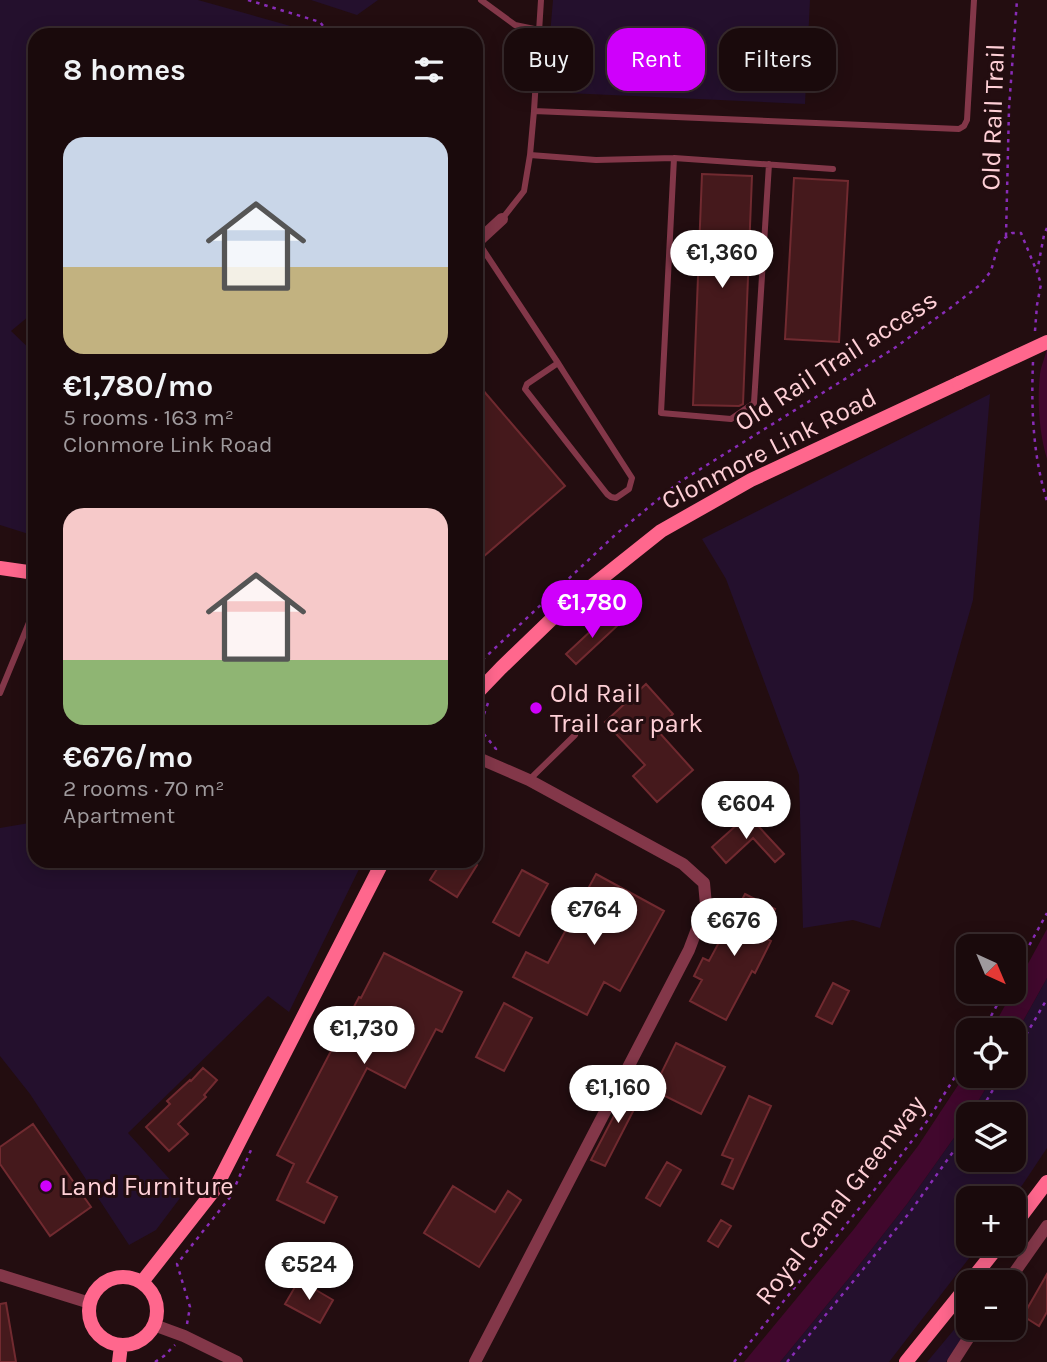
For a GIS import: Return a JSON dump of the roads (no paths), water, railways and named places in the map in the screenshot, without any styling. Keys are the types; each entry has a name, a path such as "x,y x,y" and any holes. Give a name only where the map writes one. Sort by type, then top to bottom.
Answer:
{"main road":[{"name":"Clonmore Link Road","path":"483,697 500,668 558,613 661,531 751,480 1047,342"},
{"path":"0,568 28,572"},
{"path":"142,1282 215,1189 379,868"},
{"path":"1026,1210 1047,1182"},
{"path":"979,1270 990,1256"},
{"path":"132,1278 149,1289 157,1306 157,1316 149,1334 131,1344 121,1345 102,1339 95,1332 89,1313 90,1303 94,1293 110,1279 132,1278"},
{"path":"906,1362 956,1299"},
{"path":"118,1362 121,1345"}],"street":[{"path":"483,236 502,219"},
{"path":"475,1362 689,950 706,905 704,883 683,864 529,780 483,760"},
{"path":"1016,1270 1047,1226"},
{"path":"0,1275 90,1303"},
{"path":"154,1325 184,1336 237,1362"},
{"path":"953,1362 967,1340"}],"lane":[{"path":"481,0 515,25 529,28"},
{"path":"539,28 541,0"},
{"path":"534,111 959,129 967,120 974,0"},
{"path":"502,219 524,191 535,91"},
{"path":"530,155 596,160 674,158 833,169"},
{"path":"674,158 661,413 731,419 754,403 769,164"},
{"path":"483,251 558,363 632,478 629,489 616,498 607,494 525,388 558,363"},
{"path":"0,693 28,625"},
{"path":"529,780 575,735"}],"place":[{"name":"Old Rail Trail car park","path":"536,708"},
{"name":"Land Furniture","path":"46,1186"}]}
